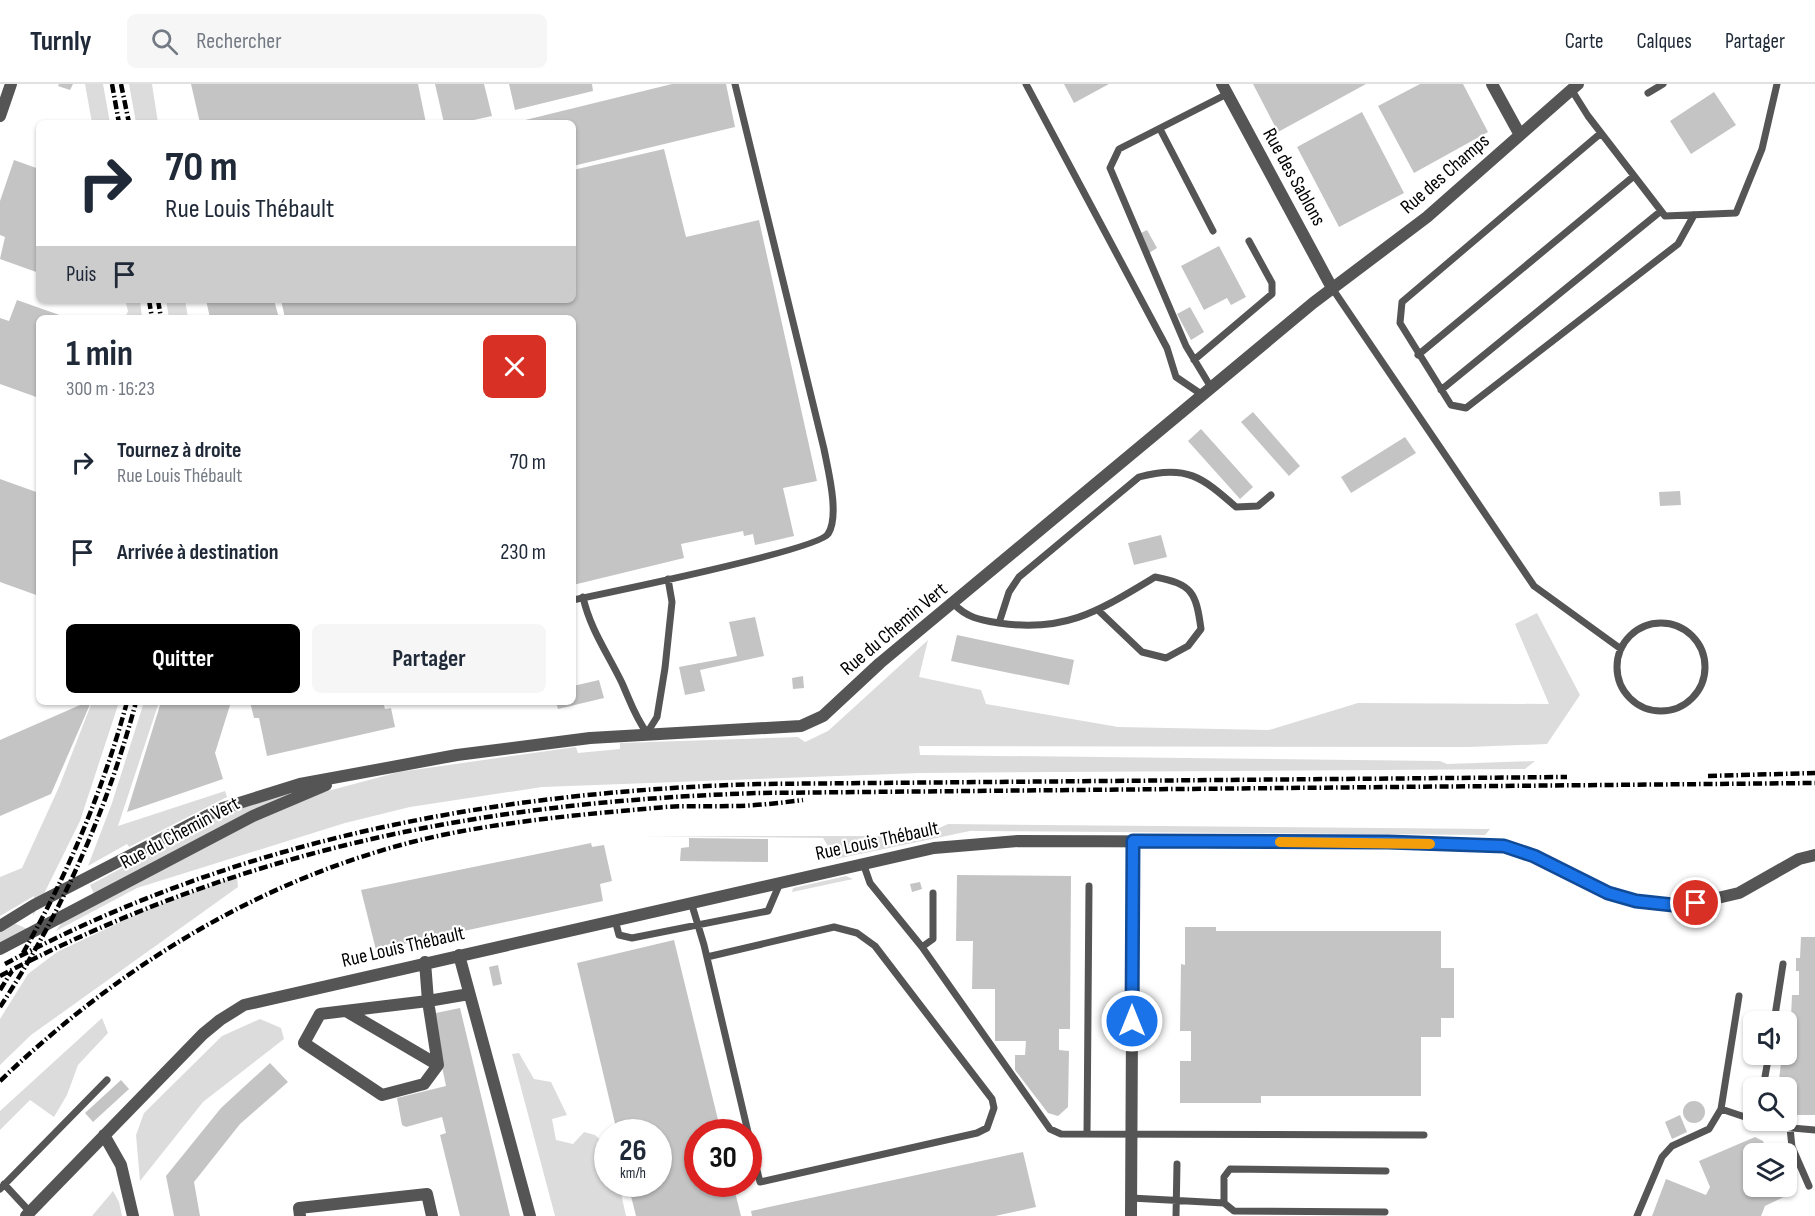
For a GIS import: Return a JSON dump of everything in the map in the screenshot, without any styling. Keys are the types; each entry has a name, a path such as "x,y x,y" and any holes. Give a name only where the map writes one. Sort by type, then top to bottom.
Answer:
{"street":[{"path":"0,116 11,84"},
{"path":"1492,84 1520,135"},
{"name":"Rue des Champs","path":"1332,288 1428,217 1575,87"},
{"name":"Rue des Sablons","path":"1224,89 1332,288"},
{"name":"Rue du Chemin Vert","path":"0,926 34,905 220,809 300,784 506,748 647,733 809,724 823,716 880,663 954,604 1332,288"},
{"name":"Rue du Chemin Vert","path":"0,949 290,798 385,769"},
{"name":"Rue Louis Thébault","path":"28,1214 204,1034 232,1011 261,999 934,848 994,841 1388,842 1504,846 1534,856 1608,893 1636,901 1673,905 1696,903 1739,893 1799,859 1815,855"},
{"path":"1131,1216 1133,841"},
{"path":"459,955 530,1216"},
{"path":"425,962 428,1001 438,1065 424,1084 382,1095 304,1043 320,1014 428,1001 470,994"},
{"path":"346,1011 438,1065"},
{"path":"104,1135 121,1164 134,1216"},
{"path":"300,1216 299,1208 427,1194 432,1216"}],"lane":[{"path":"576,599 668,579 824,539 830,532 833,505 824,449 735,84"},
{"path":"1026,84 1167,348 1176,377 1208,392"},
{"path":"1648,93 1663,84"},
{"path":"1575,87 1601,133 1665,216 1736,213 1762,149 1777,84"},
{"path":"1208,392 1110,168 1119,149 1160,129 1224,89"},
{"path":"1160,129 1213,231"},
{"path":"1601,133 1402,302 1400,322 1450,405 1466,408 1678,244 1694,215"},
{"path":"1418,354 1634,176"},
{"path":"1442,390 1661,211"},
{"path":"1194,360 1272,294 1272,283 1250,241"},
{"path":"1332,288 1534,586 1621,649"},
{"path":"999,623 1009,592 1019,577 1139,477 1157,472 1182,472 1204,480 1236,507 1258,506 1271,495"},
{"path":"954,604 963,613 976,619 1027,627 1070,621 1099,610 1155,577 1181,582 1197,602 1201,629 1188,646 1166,657 1142,652 1099,610"},
{"path":"583,597 595,634 622,685 636,718 647,733 657,717 665,668 672,602 668,579"},
{"path":"1668,623 1682,628 1698,642 1706,662 1705,676 1700,689 1678,708 1664,711 1649,710 1635,703 1625,692 1618,678 1617,663 1621,649 1629,637 1647,626 1668,623"},
{"path":"863,863 870,884 922,947 1050,1129 1060,1134 1424,1135"},
{"path":"615,920 619,935 624,938 768,911 781,882"},
{"path":"1087,1134 1089,886"},
{"path":"922,947 933,939 933,893"},
{"path":"691,902 707,957 745,1119"},
{"path":"707,957 834,927 857,933 874,946 992,1099 991,1121 987,1128 976,1133 762,1182"},
{"path":"1776,1011 1783,964"},
{"path":"1637,1216 1662,1157 1672,1146 1709,1129 1721,1109 1739,996"},
{"path":"28,1214 2,1186 106,1080"},
{"path":"1721,1109 1743,1117"},
{"path":"1797,1129 1815,1130"},
{"path":"1790,1131 1792,1147 1809,1186"},
{"path":"1176,1216 1177,1164"},
{"path":"1224,1203 1224,1177 1230,1169 1386,1171"},
{"path":"1131,1198 1176,1203 1224,1203 1234,1211 1385,1212"}],"shaded area":[{"path":"85,84 103,84 109,120 91,120"},
{"path":"129,84 152,84 158,120 135,120"},
{"path":"126,303 140,303 142,315 126,315 128,311"},
{"path":"166,303 186,303 188,315 168,315"},
{"path":"1537,613 1580,695 1547,744 1469,747 919,746 920,755 1440,761 1447,764 1535,761 1525,769 920,773 542,787 410,807 345,823 137,888 56,931 64,919 294,800 399,772 576,747 578,753 620,749 620,743 798,737 805,742 828,731 928,640 919,677 981,690 986,704 1118,727 1269,730 1358,703 1549,704 1515,624"},
{"path":"91,705 118,705 80,821 33,916 34,896 0,916 0,877 22,868 59,787"},
{"path":"143,705 158,705 118,826 225,791 227,797 129,847 127,844 88,866 112,803"},
{"path":"297,791 94,894 90,885 230,810"},
{"path":"948,824 1490,829 1485,835 970,831 836,859 823,838 639,836 922,836"},
{"path":"237,876 238,887 31,1035 0,1065 0,1019 28,974 57,952 146,910"},
{"path":"846,876 853,879 792,892 793,888"},
{"path":"14,923 27,929 0,944 0,930"},
{"path":"102,1018 108,1033 78,1065 67,1095 54,1117 30,1100 0,1130 0,1111"},
{"path":"260,1019 281,1028 284,1039 203,1102 140,1181 136,1135 144,1113 222,1036"},
{"path":"519,1053 534,1079 551,1082 567,1115 552,1119 556,1140 573,1144 584,1132 594,1135 594,1197 622,1197 626,1216 555,1216 512,1054"},
{"path":"113,1191 119,1202 122,1216 92,1216"}],"building":[{"path":"59,84 73,84 70,90 58,86"},
{"path":"191,84 418,84 425,120 199,120"},
{"path":"435,84 484,84 492,116 474,120 443,120"},
{"path":"509,84 592,84 593,91 515,110"},
{"path":"672,84 726,84 735,127 576,165 576,120 525,120"},
{"path":"1064,84 1109,84 1074,103"},
{"path":"1253,84 1366,84 1278,132"},
{"path":"1420,84 1463,84 1488,132 1414,173 1378,106"},
{"path":"1714,92 1736,125 1691,154 1670,121"},
{"path":"1362,112 1404,193 1339,227 1297,147"},
{"path":"664,149 686,237 759,220 817,481 783,488 794,536 755,545 753,534 744,536 743,531 681,544 684,558 576,584 576,315 284,315 282,303 576,303 576,169"},
{"path":"14,160 36,168 36,272 0,259 5,237 0,235 0,201"},
{"path":"1147,230 1157,248 1149,253 1139,234"},
{"path":"1219,246 1246,297 1231,305 1227,298 1204,310 1181,266"},
{"path":"17,300 60,315 36,315 36,397 0,384 0,318 9,321"},
{"path":"207,303 275,303 278,315 209,315"},
{"path":"1190,307 1204,332 1191,340 1177,314"},
{"path":"1253,412 1300,466 1289,476 1241,422"},
{"path":"1201,429 1253,487 1240,499 1188,441"},
{"path":"1405,437 1416,453 1351,493 1341,477"},
{"path":"0,479 36,492 36,595 0,582"},
{"path":"1680,491 1681,505 1660,506 1659,492"},
{"path":"1161,535 1167,557 1134,565 1128,543"},
{"path":"755,617 764,656 700,670 705,691 685,695 679,667 737,656 729,622"},
{"path":"957,635 1074,660 1069,685 951,661"},
{"path":"803,676 804,688 793,689 792,678"},
{"path":"599,680 604,698 576,705 576,685"},
{"path":"80,705 90,705 51,794 0,816 0,740"},
{"path":"160,705 230,705 215,753 223,779 127,812"},
{"path":"251,705 384,705 385,709 391,708 395,727 267,756 259,718 254,718"},
{"path":"557,705 575,705 558,709"},
{"path":"689,838 768,839 768,862 680,861 681,848 689,847"},
{"path":"591,843 592,847 604,845 612,881 600,884 603,901 376,950 361,890"},
{"path":"957,875 1071,876 1070,1029 1059,1029 1059,1050 1069,1051 1068,1107 1058,1116 1048,1113 1015,1070 1015,1055 1025,1055 1026,1041 995,1041 995,989 972,989 973,941 956,941"},
{"path":"920,882 922,889 912,892 910,884"},
{"path":"1185,927 1216,927 1216,931 1441,931 1441,968 1454,968 1454,1018 1441,1018 1441,1037 1421,1037 1421,1096 1261,1096 1261,1103 1180,1103 1180,1061 1191,1061 1191,1031 1180,1031 1181,964 1185,965"},
{"path":"1801,937 1815,937 1815,1115 1797,1115 1797,1077 1779,1077 1781,1065 1797,1065 1797,1011 1791,1011 1792,995 1799,995 1799,971 1796,971 1796,958 1800,958"},
{"path":"674,940 718,1119 684,1119 684,1197 736,1197 741,1216 636,1216 631,1197 672,1197 672,1119 614,1119 577,963"},
{"path":"498,965 502,984 493,986 489,967"},
{"path":"460,1008 510,1216 460,1216 440,1135 446,1133 442,1117 406,1127 402,1125 397,1098 446,1086 431,1014"},
{"path":"270,1063 288,1082 240,1124 194,1182 200,1216 174,1216 166,1176 221,1108"},
{"path":"121,1080 129,1089 93,1122 85,1113"},
{"path":"1694,1101 1702,1104 1705,1112 1702,1120 1694,1123 1686,1120 1683,1112 1686,1104"},
{"path":"1680,1115 1687,1132 1672,1139 1665,1122"},
{"path":"1755,1137 1764,1143 1743,1143 1743,1197 1784,1197 1765,1206 1761,1216 1652,1216 1666,1179 1706,1195 1710,1187 1699,1161"},
{"path":"1023,1152 1036,1207 995,1216 752,1216 751,1211"}],"railway":[{"path":"112,84 118,120"},
{"path":"121,84 128,120"},
{"path":"150,303 152,315"},
{"path":"158,303 160,315"},
{"path":"23,953 55,893 83,831 107,767 126,705"},
{"path":"0,1007 43,935 80,860 111,782 135,705"},
{"path":"1708,776 1815,773"},
{"path":"5,964 94,920 185,884 277,854 371,830 466,811 562,798 660,789 758,784 1567,777"},
{"path":"0,976 91,932 183,895 275,864 368,840 462,821 558,807 657,798 758,793 1815,783"},
{"path":"0,1081 93,1001 142,965 247,904 303,878 360,857 420,840 478,828 536,820 663,807 749,805 803,800"},
{"path":"0,990 12,971"}],"slow traffic":[{"path":"1280,842 1430,844"}],"route":[{"path":"1132,1021 1133,841 1388,842 1504,846 1534,856 1608,893 1636,901 1673,905 1696,903"}]}
